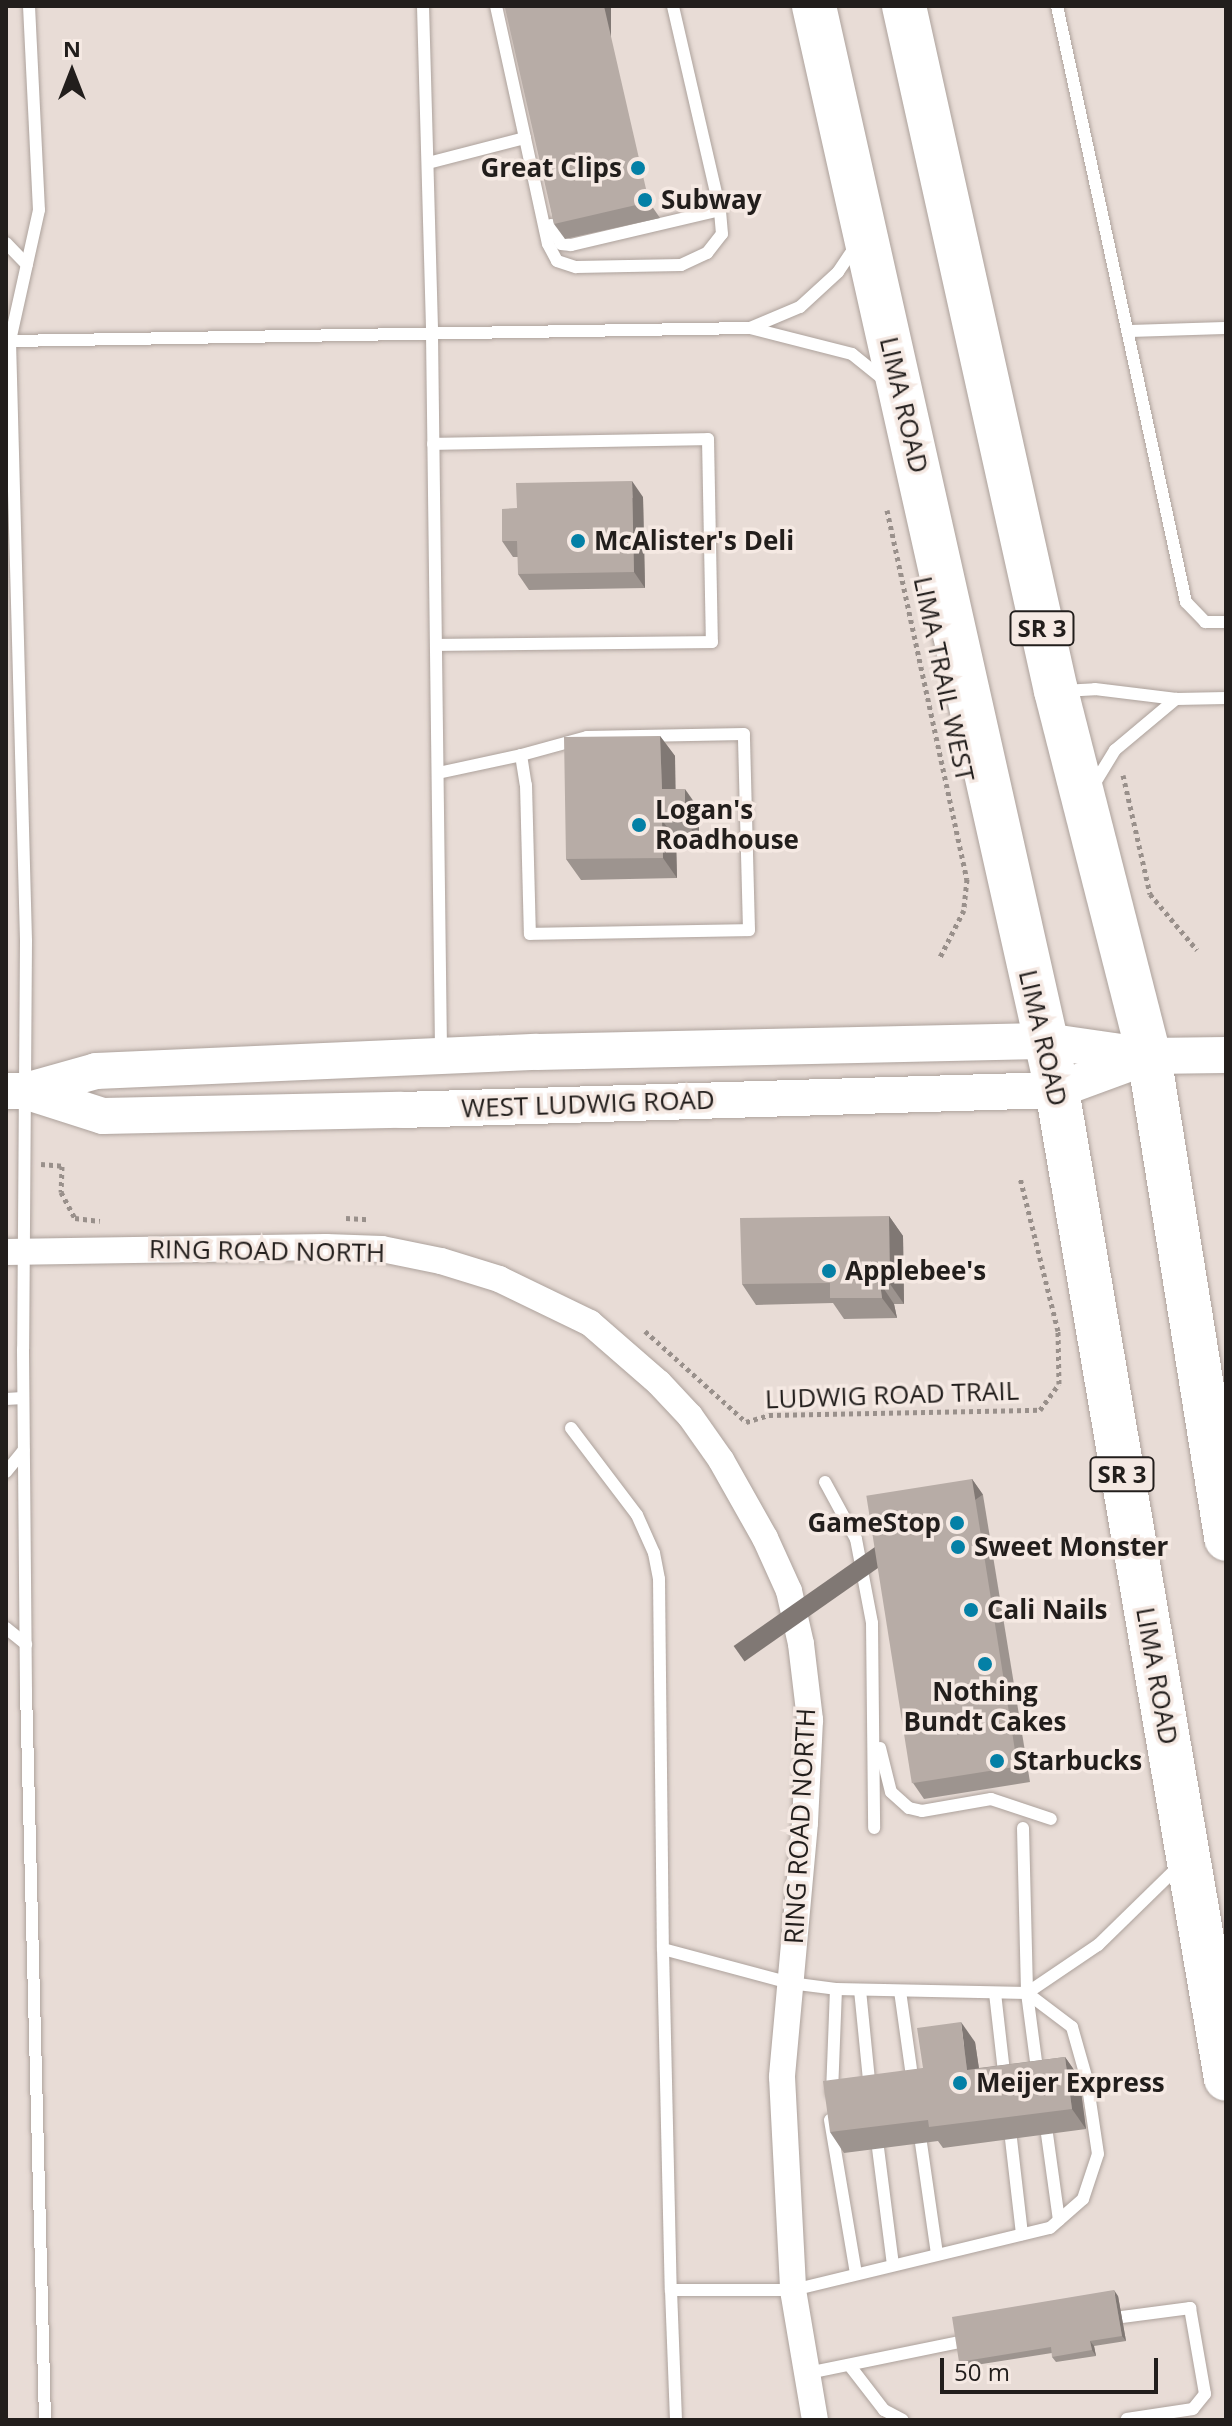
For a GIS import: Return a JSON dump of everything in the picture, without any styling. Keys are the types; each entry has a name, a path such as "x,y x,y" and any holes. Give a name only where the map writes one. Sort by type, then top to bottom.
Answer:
{"highway":[{"name":"LIMA ROAD","path":"814,6 1057,1090 1226,2079"},
{"name":"SR 3","path":"904,6 1056,691 1149,1056 1206,1376 1226,1539"}],"main road":[{"name":"WEST LUDWIG ROAD","path":"16,1091 96,1071 441,1056 1045,1041 1149,1056 1226,1055"},
{"name":"WEST LUDWIG ROAD","path":"16,1091 103,1116 1057,1090 1149,1056"}],"street":[{"name":"RING ROAD NORTH","path":"15,1251 326,1247 382,1249 441,1261 499,1279 590,1323 659,1383 690,1416 745,1500 789,1591 801,1644 810,1720 805,1823 782,2077 793,2290 815,2420"}],"lane":[{"path":"29,6 39,210 10,341 26,941 16,1091 15,1251 23,1398 45,2420"},
{"path":"432,6 423,12 432,334 441,1056"},
{"path":"496,6 548,244 557,261 576,267 681,265 707,253 722,234 720,210 673,6"},
{"path":"1057,6 1186,602 1205,622 1226,622"},
{"path":"428,163 525,138"},
{"path":"536,189 546,205 554,236 561,244 571,245 720,210"},
{"path":"750,328 800,307 838,272 865,232"},
{"path":"6,243 27,265"},
{"path":"10,341 750,328 852,354 902,394"},
{"path":"1128,331 1226,328"},
{"path":"433,444 708,439 712,642 436,645"},
{"path":"1056,691 1095,689 1176,699 1226,698"},
{"path":"1084,799 1115,750 1176,699"},
{"path":"438,773 587,737 744,734 749,930 530,934 526,785 521,755"},
{"path":"6,1399 23,1398"},
{"path":"571,1428 637,1515 654,1553 659,1579 663,1949 676,2420"},
{"path":"6,1472 24,1450"},
{"path":"825,1482 856,1539 872,1623 874,1828"},
{"path":"6,1628 26,1644"},
{"path":"875,1721 891,1792 909,1808 922,1811 991,1799 1051,1819"},
{"path":"1023,1828 1027,1993 1039,2082"},
{"path":"663,1949 790,1983 836,1989 1027,1993 1098,1945 1188,1857"},
{"path":"836,1989 830,2123 856,2273"},
{"path":"860,1990 871,2097"},
{"path":"900,1991 914,2091"},
{"path":"995,1993 1005,2087"},
{"path":"671,2290 793,2290 1050,2228 1083,2199 1098,2154 1087,2080 1072,2027 1027,1993"},
{"path":"1047,2134 1059,2220"},
{"path":"1011,2139 1022,2234"},
{"path":"921,2143 937,2254"},
{"path":"878,2148 893,2265"},
{"path":"1122,2317 1190,2308 1205,2394 1193,2409 1127,2419"},
{"path":"808,2373 959,2342"},
{"path":"850,2366 884,2410 903,2420"}],"path":[{"name":"LIMA TRAIL WEST","path":"883,495 967,879 964,910 939,959"},
{"path":"1122,773 1150,894 1197,950"},
{"name":"LUDWIG ROAD TRAIL","path":"675,1356 746,1422 769,1415 1040,1410 1059,1384 1058,1331 1020,1177"}],"building":[{"path":"604,6 649,202 554,224 505,8"},
{"name":"McAlister's Deli","path":"632,481 634,572 518,574 517,541 502,541 502,509 517,508 516,483"},
{"name":"Logan's Roadhouse","path":"660,736 662,789 685,789 685,820 662,820 663,858 566,859 564,737"},
{"name":"Applebee's","path":"889,1216 890,1284 880,1283 882,1298 830,1298 830,1283 742,1284 740,1218"},
{"path":"972,1479 1018,1766 912,1783 866,1496"},
{"path":"961,2022 967,2070 1065,2057 1072,2109 929,2127 928,2120 830,2132 823,2081 923,2068 917,2028"},
{"path":"1114,2290 1122,2336 1090,2341 1092,2350 1052,2357 1051,2347 959,2362 952,2317"}],"place":[{"name":"Great Clips","path":"638,168"},
{"name":"Subway","path":"645,200"},
{"name":"McAlister's Deli","path":"578,541"},
{"name":"Logan's Roadhouse","path":"639,825"},
{"name":"Applebee's","path":"829,1271"},
{"name":"GameStop","path":"957,1523"},
{"name":"Sweet Monster","path":"958,1547"},
{"name":"Cali Nails","path":"971,1610"},
{"name":"Nothing Bundt Cakes","path":"985,1664"},
{"name":"Starbucks","path":"997,1761"},
{"name":"Meijer Express","path":"960,2083"}]}
